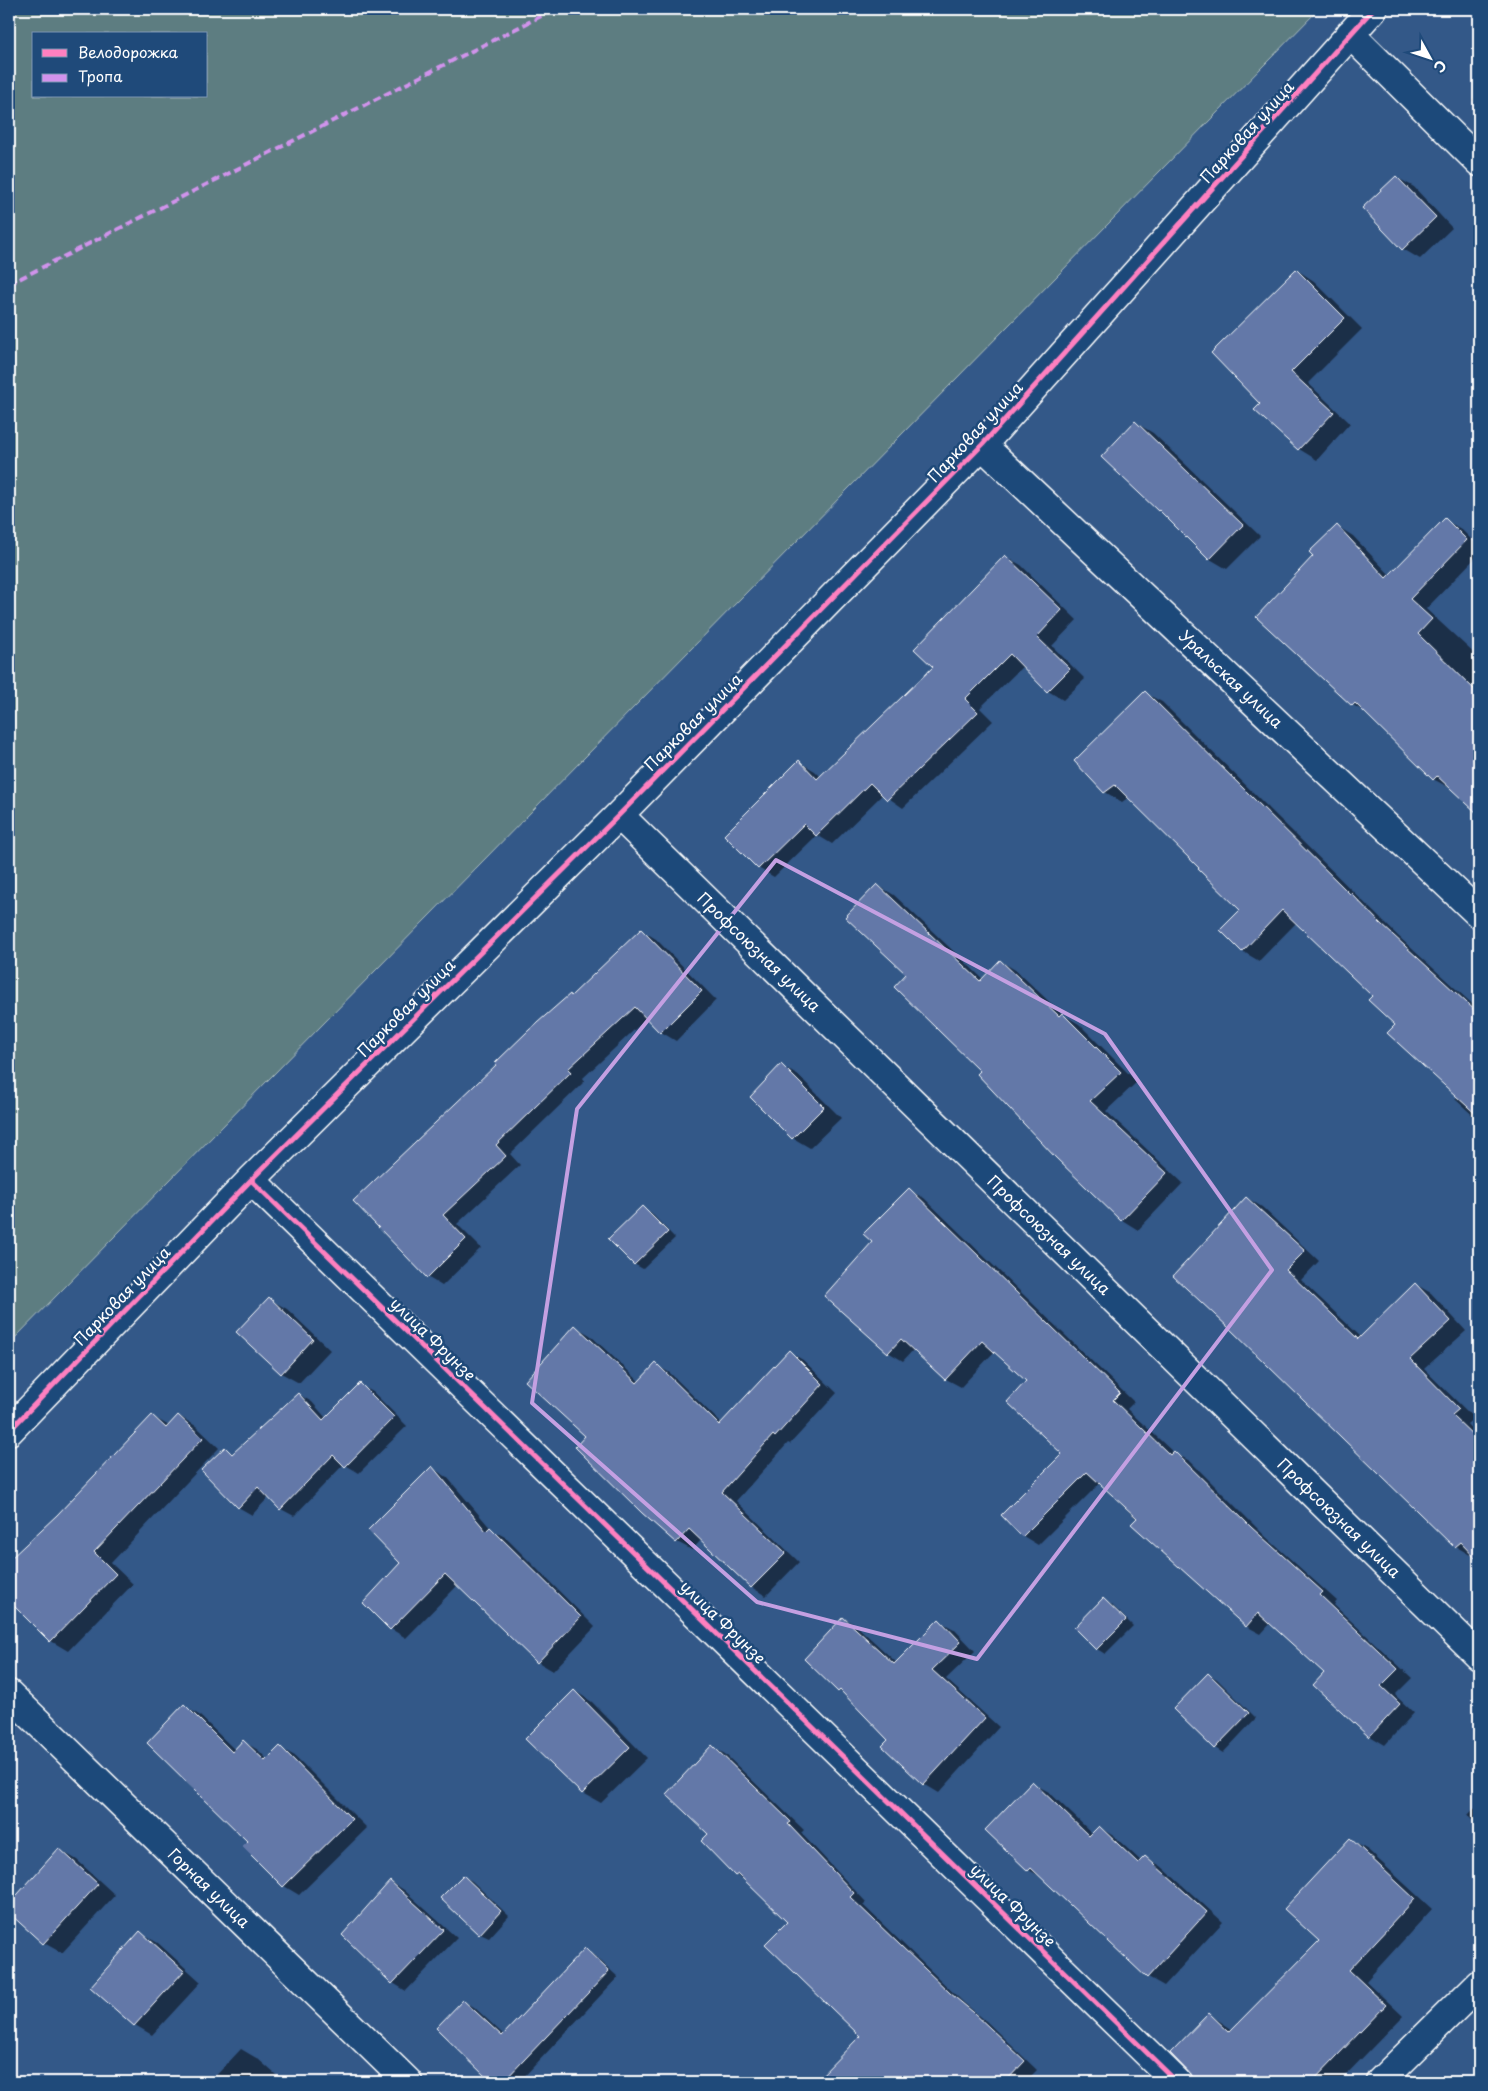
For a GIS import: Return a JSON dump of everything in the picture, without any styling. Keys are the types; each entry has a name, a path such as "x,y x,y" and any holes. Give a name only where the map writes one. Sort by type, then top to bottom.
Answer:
{"street":[{"name":"Парковая улица","path":"9,1431 251,1180 619,815 982,445 1372,9"},
{"path":"1350,34 1479,162"},
{"name":"Уральская улица","path":"982,445 1479,914"},
{"name":"Профсоюзная улица","path":"619,815 1479,1656"},
{"name":"улица Фрунзе","path":"251,1180 1177,2082"},
{"name":"Горная улица","path":"9,1694 408,2082"},
{"path":"1380,2082 1479,1984"}],"highlighted area":[{"path":"776,860 1105,1034 1272,1270 977,1659 757,1602 532,1403 577,1109"}],"green space":[{"path":"9,9 1319,9 9,1344"}],"building":[{"path":"1396,176 1436,217 1402,250 1362,208"},
{"path":"1296,269 1345,318 1291,372 1334,412 1298,450 1254,410 1260,404 1211,353"},
{"path":"1135,421 1243,525 1209,560 1159,510 1101,457"},
{"path":"1445,518 1467,540 1410,599 1432,619 1418,634 1479,694 1479,815 1437,776 1433,780 1355,703 1352,706 1256,617 1313,556 1309,552 1337,525 1386,578"},
{"path":"1005,555 1062,610 1037,637 1070,669 1047,692 1010,654 965,699 978,712 887,800 870,783 816,836 804,824 758,869 724,835 799,760 817,779 933,667 914,649"},
{"path":"1145,691 1381,924 1479,1014 1479,1117 1387,1033 1395,1025 1368,1000 1372,996 1282,910 1242,952 1220,930 1240,910 1115,785 1104,793 1074,761"},
{"path":"877,884 980,981 1000,960 1059,1016 1062,1013 1121,1072 1090,1101 1167,1173 1121,1221 1055,1157 977,1074 980,1071 894,987 906,974 845,917"},
{"path":"641,929 702,991 660,1033 635,1007 568,1069 571,1072 496,1145 506,1156 443,1215 466,1239 427,1278 353,1201 496,1065 495,1063 529,1030 570,994 571,996"},
{"path":"781,1064 824,1107 792,1139 750,1097"},
{"path":"909,1188 1120,1393 1113,1400 1170,1455 1174,1451 1251,1527 1323,1592 1320,1595 1398,1669 1381,1686 1400,1704 1369,1737 1313,1685 1324,1673 1258,1613 1246,1627 1131,1524 1137,1518 1087,1472 1022,1537 1001,1515 1062,1454 1007,1402 1026,1381 982,1341 945,1380 901,1339 888,1353 824,1296 872,1242 863,1234"},
{"path":"1246,1197 1305,1251 1286,1270 1358,1339 1415,1283 1451,1321 1410,1359 1459,1409 1452,1415 1479,1441 1479,1562 1460,1542 1454,1547 1173,1276"},
{"path":"642,1206 668,1232 634,1265 608,1239"},
{"path":"269,1297 313,1339 281,1374 236,1332"},
{"path":"575,1325 637,1383 656,1363 719,1425 789,1350 823,1384 775,1437 773,1435 722,1492 786,1553 751,1588 689,1529 676,1543 642,1513 575,1447 585,1436 525,1381"},
{"path":"360,1383 394,1417 345,1467 333,1455 280,1510 258,1487 238,1508 201,1470 225,1447 232,1454 298,1393 323,1420"},
{"path":"152,1415 166,1428 178,1415 203,1438 94,1552 116,1574 50,1642 9,1601 9,1560 57,1515"},
{"path":"432,1466 486,1531 490,1527 581,1617 537,1663 445,1574 390,1630 363,1603 400,1563 368,1530"},
{"path":"1103,1598 1126,1620 1096,1650 1074,1628"},
{"path":"843,1617 894,1664 939,1619 961,1642 932,1670 985,1718 923,1785 882,1746 888,1740 840,1690 838,1692 804,1659"},
{"path":"1208,1673 1249,1713 1214,1749 1173,1709"},
{"path":"574,1690 630,1747 582,1794 525,1739"},
{"path":"184,1704 232,1752 243,1740 265,1761 280,1746 352,1819 283,1887 242,1846 247,1841 147,1743"},
{"path":"712,1745 791,1822 788,1824 854,1893 850,1897 950,1993 1025,2061 1005,2082 815,2082 860,2036 765,1944 787,1922 738,1874 735,1876 701,1841 708,1834 666,1794"},
{"path":"1032,1781 1089,1836 1099,1826 1138,1863 1145,1856 1207,1912 1147,1978 1031,1868 1028,1871 985,1830"},
{"path":"1350,1838 1415,1899 1349,1970 1386,2005 1312,2082 1198,2082 1170,2053 1209,2013 1229,2032 1319,1941 1284,1909"},
{"path":"59,1848 98,1884 43,1944 9,1913 9,1904"},
{"path":"463,1875 501,1911 479,1935 440,1898"},
{"path":"390,1881 444,1930 392,1984 342,1935"},
{"path":"140,1931 184,1971 134,2026 90,1987"},
{"path":"585,1948 609,1971 503,2082 491,2082 436,2028 463,2000 502,2036"}],"marked path":[{"path":"9,284 555,9"}],"cycle path":[{"path":"9,1431 251,1180 619,815 982,445 1373,9"},
{"path":"251,1180 1177,2082"}]}
